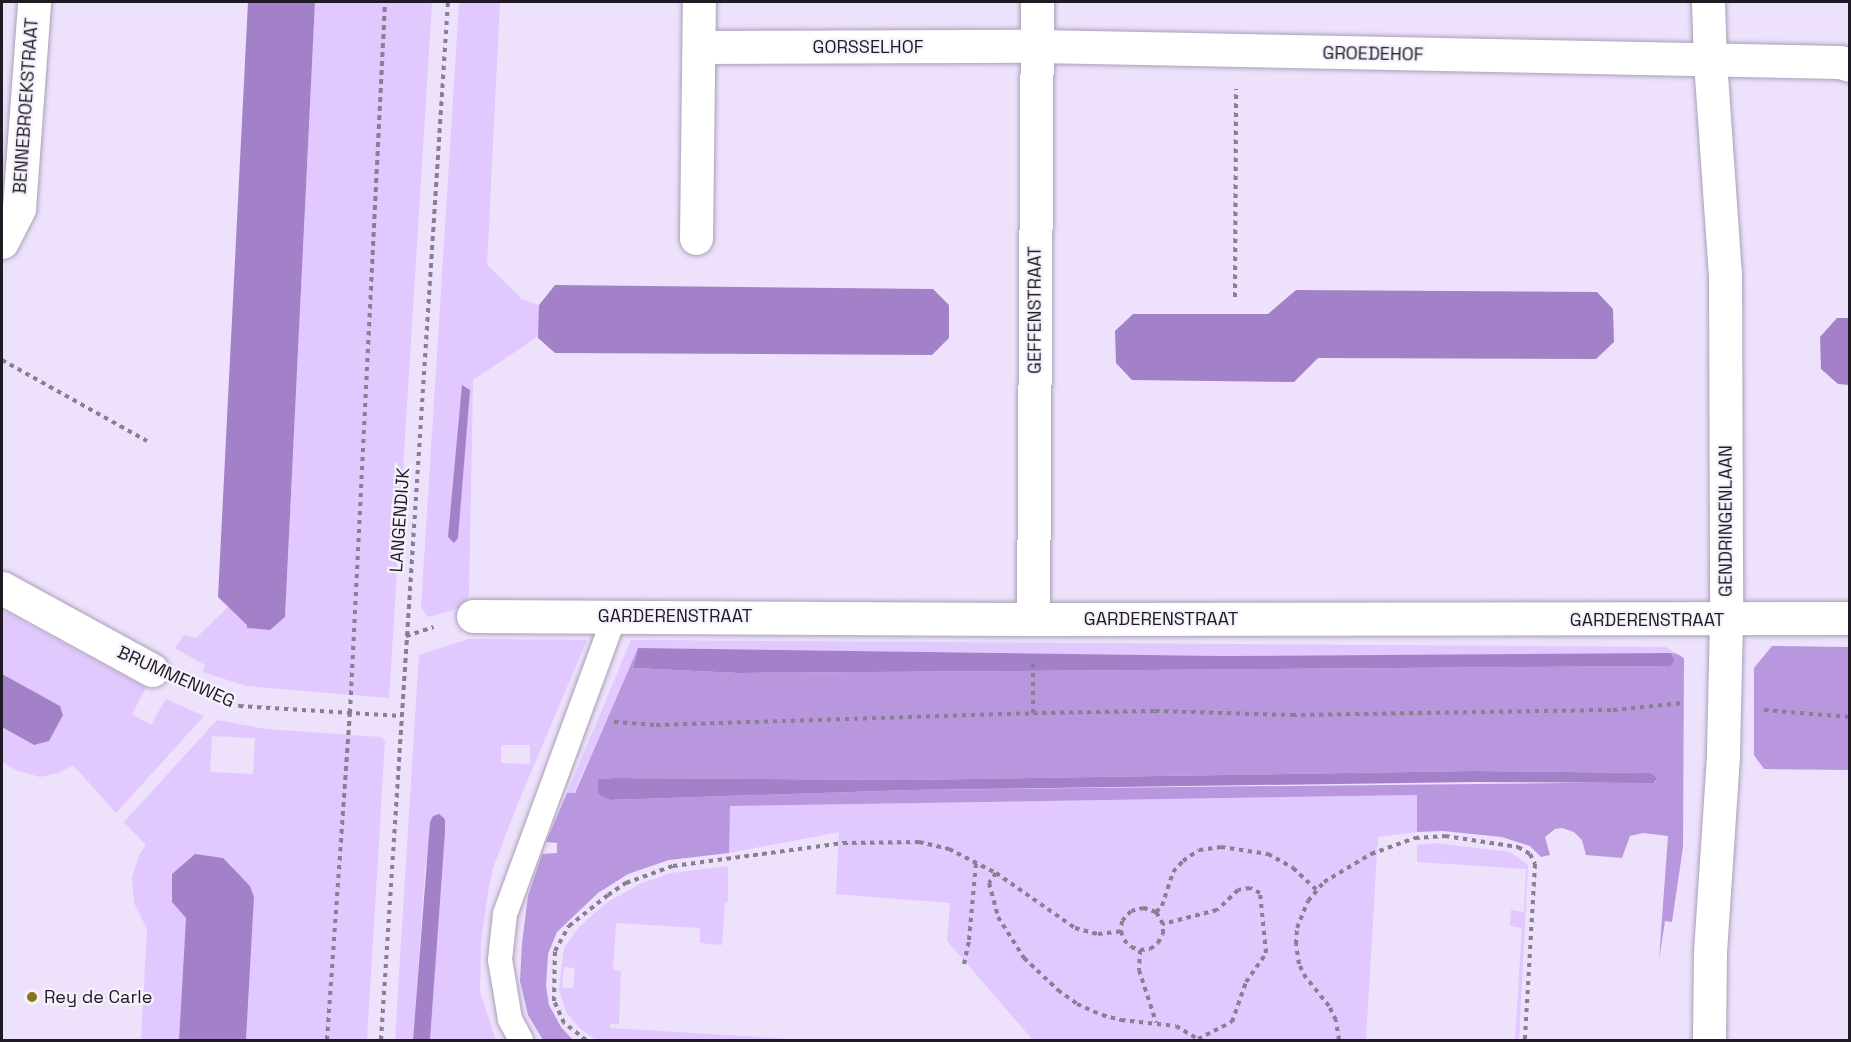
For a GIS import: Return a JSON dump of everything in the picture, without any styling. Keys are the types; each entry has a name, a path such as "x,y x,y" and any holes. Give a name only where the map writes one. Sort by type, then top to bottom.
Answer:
{"street":[{"name":"BENNEBROEKSTRAAT","path":"2,242 19,208 34,2"},
{"path":"696,238 699,2"},
{"name":"GEFFENSTRAAT","path":"1034,619 1037,2"},
{"name":"GENDRINGENLAAN","path":"1708,2 1725,273 1726,620 1724,756 1710,954 1709,1041"},
{"name":"GORSSELHOF","path":"699,47 1037,46"},
{"name":"GROEDEHOF","path":"1037,46 1840,62 1850,65"},
{"name":"BRUMMENWEG","path":"2,588 152,670"},
{"name":"GARDERENSTRAAT","path":"473,616 1034,619 1726,620 1850,618"}],"lane":[{"path":"521,1041 510,1019 500,960 505,914 615,615"}],"path":[{"path":"327,1041 350,713 385,2"},
{"name":"LANGENDIJK","path":"381,1041 448,2"},
{"path":"1235,297 1237,51"},
{"path":"2,360 147,441"},
{"path":"1033,713 1034,619"},
{"name":"BRUMMENWEG","path":"152,670 239,706 401,716"},
{"path":"576,719 656,725 1155,711 1292,715 1613,710 1724,699 1772,712 1850,717"},
{"path":"1339,1041 1336,1020 1320,993 1306,978 1299,964 1296,944 1301,916 1324,882 1371,854 1415,838 1445,836 1474,838 1518,847 1530,854 1535,864 1525,1041"},
{"path":"586,1041 564,1023 554,1001 555,951 569,926 626,883 673,866 803,847 886,841 919,842 950,849 996,873 1075,928 1098,934 1121,931"},
{"path":"1156,912 1162,906 1173,872 1183,861 1199,850 1221,847 1268,854 1293,868 1317,890"},
{"path":"964,963 969,940 976,863"},
{"path":"996,873 989,884 998,917 1024,958 1039,974 1077,1004 1102,1015 1121,1020 1156,1022 1176,1026 1198,1040 1232,1022 1246,982 1266,953 1260,893 1250,888 1238,891 1217,910 1163,924"},
{"path":"1144,908 1156,912 1163,924 1163,934 1158,943 1150,949 1140,950 1131,947 1124,940 1121,931 1122,921 1131,911 1144,908"},
{"path":"1140,950 1139,970 1156,1022"}],"shaded area":[{"path":"248,2 315,2 285,617 270,630 247,628 247,625 218,597"},
{"path":"315,2 432,2 389,698 246,686 203,672 205,665 175,648 184,635 196,638 229,606 248,626 285,617"},
{"path":"459,2 500,2 487,265 522,299 539,305 540,335 473,380 469,594 464,607 428,617 421,608"},
{"path":"555,285 933,289 949,305 949,338 932,355 555,353 538,338 539,305"},
{"path":"1296,290 1597,292 1613,309 1614,342 1596,359 1318,358 1294,382 1132,380 1116,363 1115,331 1133,314 1268,314"},
{"path":"1837,318 1849,318 1849,385 1838,384 1821,369 1820,337"},
{"path":"462,385 470,390 458,538 454,543 448,537"},
{"path":"2,610 146,688 132,714 151,725 166,699 204,716 116,813 73,765 58,773 40,777 18,771 2,762 2,727 34,745 49,741 61,715 60,706 2,674"},
{"path":"468,639 587,640 493,868 481,941 480,992 496,1040 430,1040 445,818 433,816 425,870 413,1040 395,1040 419,655","holes":["501,745 530,745 530,764 501,763"]},
{"path":"631,640 1666,647 1677,654 1222,656 638,648 574,793 567,793"},
{"path":"1772,646 1849,647 1849,770 1764,769 1754,755 1754,668"},
{"path":"638,648 633,668 738,673 1671,666 1675,660 1671,653 1684,658 1683,847 1672,922 1665,921 1659,960 1668,836 1643,833 1630,836 1622,858 1586,855 1582,840 1574,832 1562,828 1555,829 1545,837 1550,855 1541,857 1530,846 1502,837 1443,831 1417,832 1417,795 730,806 729,853 669,860 628,874 598,893 557,932 548,954 546,986 549,1005 561,1027 573,1040 543,1040 528,1015 520,981 528,896 542,854 557,853 557,843 546,842 567,793 575,793","holes":["1472,771 1651,773 1656,782 910,790 610,800 599,794 598,779 908,780"]},
{"path":"638,648 1222,656 1671,653 1675,660 1671,666 738,673 633,668"},
{"path":"2,674 60,706 63,715 49,741 34,745 2,727"},
{"path":"217,720 266,729 381,737 385,741 367,1040 246,1040 254,897 195,854 172,874 172,902 186,917 179,1040 141,1040 147,929 134,903 132,878 139,855 146,845 124,822","holes":["212,736 255,738 253,774 210,772"]},
{"path":"1472,771 1651,773 1657,778 1654,783 1474,782 910,790 610,800 598,794 598,779 614,778 908,780"},
{"path":"1418,795 1417,832 1378,837 1366,1040 1033,1040 947,941 950,903 836,894 839,832 729,853 729,806"},
{"path":"439,814 445,819 445,832 430,1040 413,1040 430,822 433,816"},
{"path":"1434,843 1510,852 1528,865 1519,1040 1515,1040 1522,928 1510,926 1511,910 1524,912 1526,869 1417,862 1417,845"},
{"path":"195,854 223,858 250,886 254,897 246,1040 179,1040 186,918 172,902 172,874"},
{"path":"728,866 728,902 725,902 722,945 700,943 700,928 616,923 613,970 621,971 619,1024 610,1024 610,1028 808,1040 596,1040 579,1028 566,1012 559,989 564,948 579,927 606,903 642,883 671,873","holes":["564,967 575,968 573,988 562,988"]}],"place":[{"name":"Rey de Carle","path":"32,997"}]}
